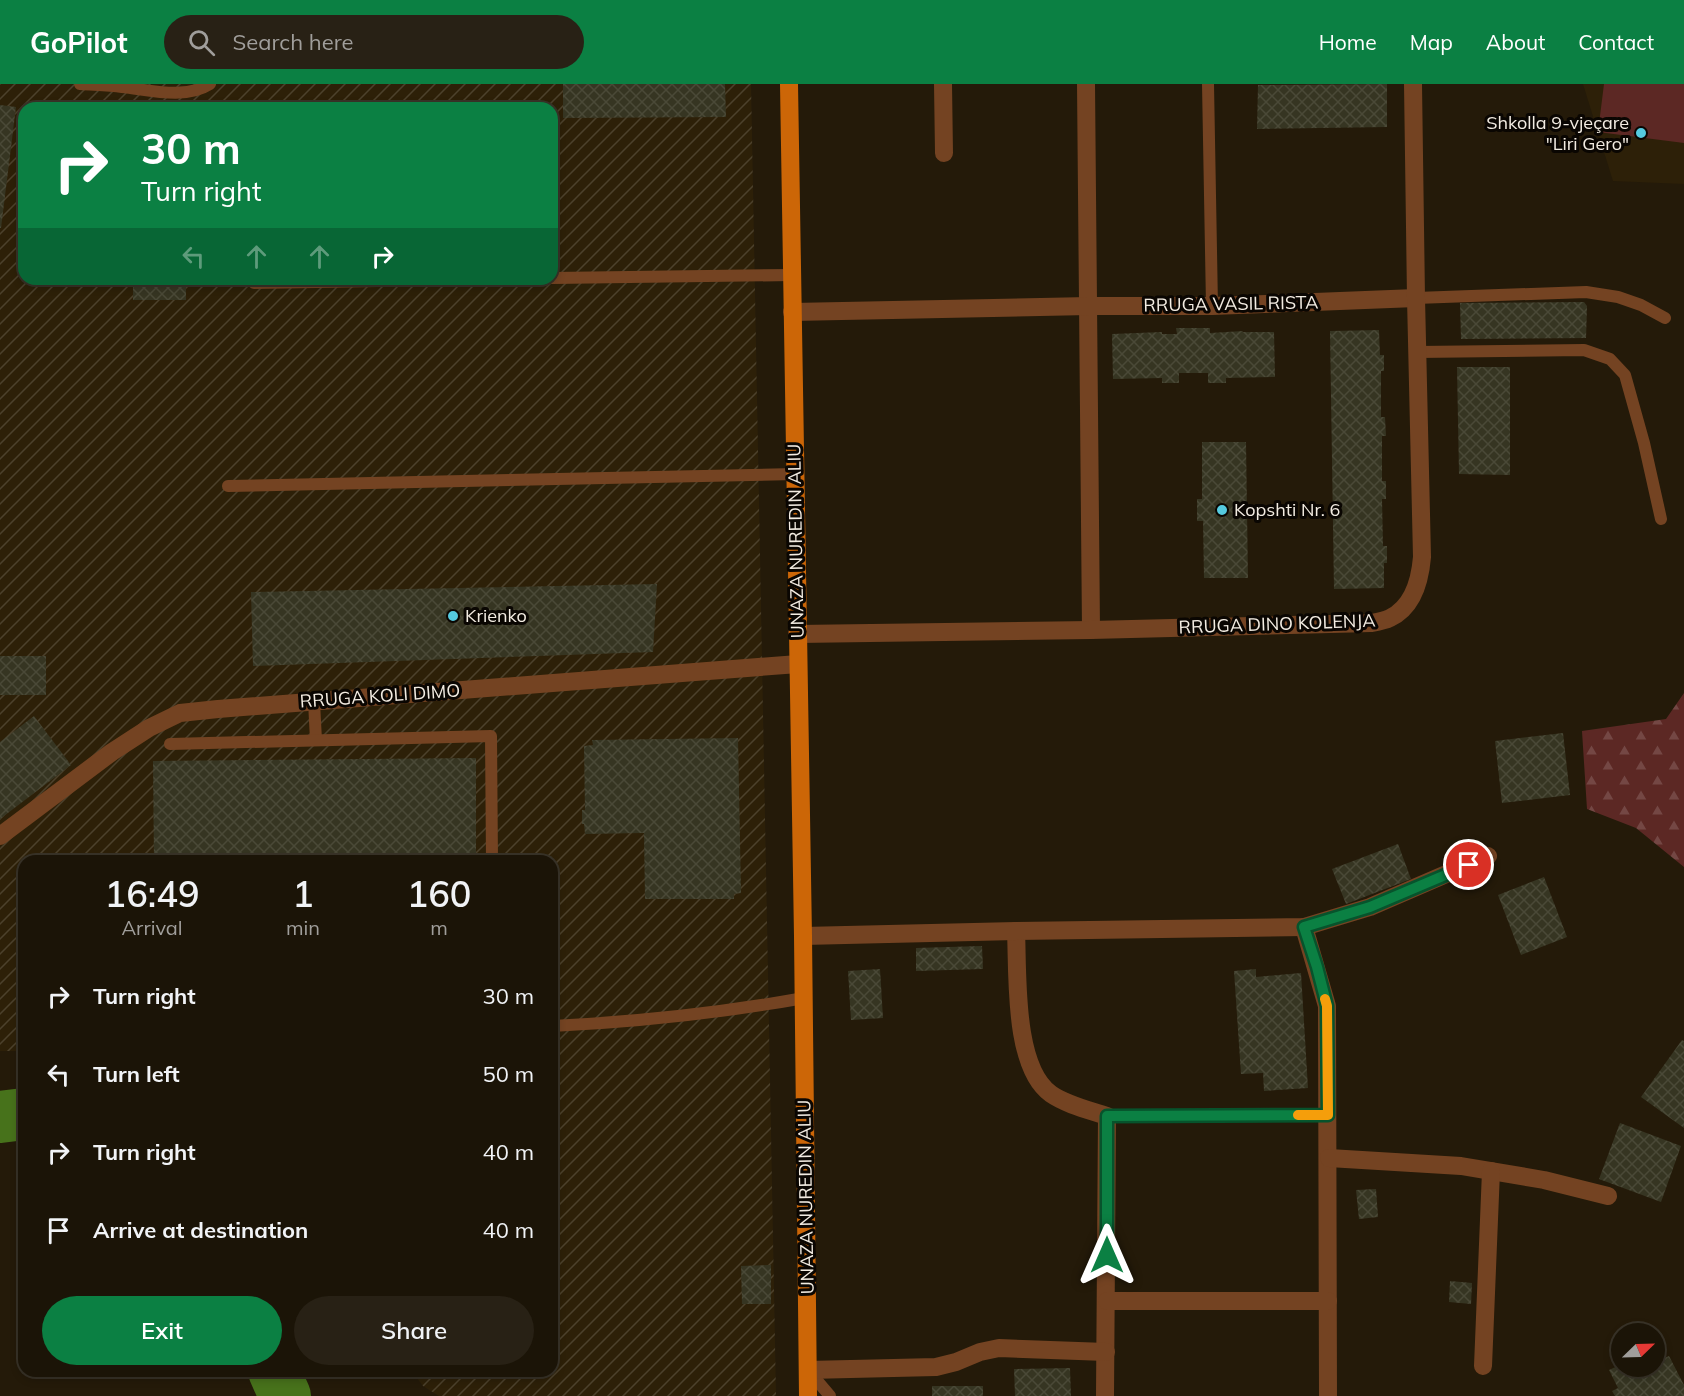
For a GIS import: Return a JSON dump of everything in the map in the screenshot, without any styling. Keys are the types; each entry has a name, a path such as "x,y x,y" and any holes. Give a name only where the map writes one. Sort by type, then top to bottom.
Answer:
{"main road":[{"name":"UNAZA NUREDIN ALIU","path":"789,84 808,1396"}],"street":[{"path":"943,84 944,153"},
{"path":"1086,84 1091,630"},
{"name":"RRUGA DINO KOLENJA","path":"797,634 1371,623 1389,618 1402,609 1413,596 1420,577 1422,557 1413,84"},
{"name":"RRUGA VASIL RISTA","path":"792,312 1212,306 1416,298"},
{"name":"RRUGA KOLI DIMO","path":"0,836 112,752 149,728 180,713 798,664"},
{"path":"803,936 1304,927 1370,907 1488,856"},
{"path":"1304,927 1327,1006 1328,1396"},
{"path":"1016,931 1020,1023 1025,1051 1036,1078 1051,1094 1107,1116 1105,1396"},
{"path":"1329,1158 1461,1166 1544,1180 1608,1196"},
{"path":"1483,1366 1491,1171"},
{"path":"1107,1301 1328,1301"},
{"path":"808,1370 936,1367 999,1348 1106,1352"}],"lane":[{"path":"80,84 120,86 162,92 190,92 210,84"},
{"path":"1208,84 1212,306"},
{"path":"558,278 792,275"},
{"name":"RRUGA VASIL RISTA","path":"1416,298 1586,292 1618,297 1641,305 1665,318"},
{"path":"1417,352 1584,350 1610,359 1625,375 1644,443 1661,519"},
{"path":"228,486 795,474"},
{"path":"314,702 316,740"},
{"path":"170,744 491,736 492,855"},
{"path":"558,1026 663,1018 804,999"},
{"path":"1107,1116 1328,1115"},
{"path":"808,1370 830,1396"}],"shaded area":[{"path":"0,84 751,84 776,1396 439,1396 423,1386 416,1377 558,1377 558,855 18,855 18,1051 0,1051"},
{"name":"Shkolla 9-vjeçare \"Liri Gero\"","path":"1583,84 1684,84 1684,184 1613,181"}],"green space":[{"path":"1604,84 1684,84 1684,143 1598,132"},
{"path":"1684,693 1684,867 1636,828 1587,809 1582,731 1666,719"}],"building":[{"path":"563,84 725,84 726,117 563,118"},
{"path":"1387,84 1387,127 1257,129 1258,85"},
{"path":"0,105 16,107 1,228 0,228"},
{"path":"133,285 186,285 186,300 133,300"},
{"path":"1584,302 1587,306 1586,338 1461,339 1460,303"},
{"path":"1176,328 1210,328 1210,333 1274,332 1275,377 1226,378 1226,383 1208,383 1208,373 1179,373 1179,383 1162,383 1162,378 1113,379 1112,334 1162,332 1162,334 1177,334"},
{"path":"1379,330 1380,355 1384,355 1384,371 1381,371 1381,417 1385,417 1386,436 1382,436 1382,481 1386,481 1386,499 1382,499 1383,546 1387,546 1384,588 1334,589 1330,331"},
{"path":"1457,367 1510,367 1510,475 1459,474"},
{"name":"Kopshti Nr. 6","path":"1202,442 1246,442 1248,578 1204,578 1203,521 1197,521 1197,499 1202,499"},
{"name":"Krienko","path":"657,584 653,652 253,666 251,592"},
{"path":"0,656 46,656 46,695 0,695"},
{"path":"34,716 71,765 0,819 0,742"},
{"path":"1563,733 1570,795 1502,803 1495,741"},
{"path":"738,738 741,893 734,894 734,899 645,899 644,833 585,834 584,824 582,824 582,810 585,810 584,746 593,745 592,740"},
{"path":"476,758 476,855 154,855 153,761"},
{"path":"1398,844 1411,879 1346,904 1332,869"},
{"path":"1544,877 1567,937 1521,955 1498,895"},
{"path":"982,946 983,969 916,971 916,948"},
{"path":"880,969 883,1018 851,1020 848,971"},
{"path":"1256,969 1256,977 1301,973 1308,1088 1264,1091 1263,1073 1241,1074 1234,971"},
{"path":"1682,1040 1684,1041 1684,1128 1641,1097"},
{"path":"1620,1123 1681,1146 1661,1202 1599,1179"},
{"path":"1376,1189 1378,1217 1359,1219 1356,1190"},
{"path":"771,1265 771,1304 742,1304 741,1266"},
{"path":"1450,1281 1472,1283 1471,1304 1449,1302"},
{"path":"1669,1356 1684,1385 1684,1396 1615,1396 1612,1391 1618,1388 1612,1377 1665,1377 1665,1358"},
{"path":"1070,1368 1071,1396 1015,1396 1014,1369"},
{"path":"932,1386 983,1386 983,1396 932,1396"}],"waterway":[{"path":"0,1117 18,1115"},
{"path":"277,1377 285,1396"}],"slow traffic":[{"path":"1298,1115 1328,1115 1327,1006 1325,999"}],"place":[{"name":"Shkolla 9-vjeçare \"Liri Gero\"","path":"1641,133"},
{"name":"Kopshti Nr. 6","path":"1222,510"},
{"name":"Krienko","path":"453,616"}],"route":[{"path":"1107,1255 1107,1116 1328,1115 1327,1006 1304,927 1370,907 1469,865"}]}
